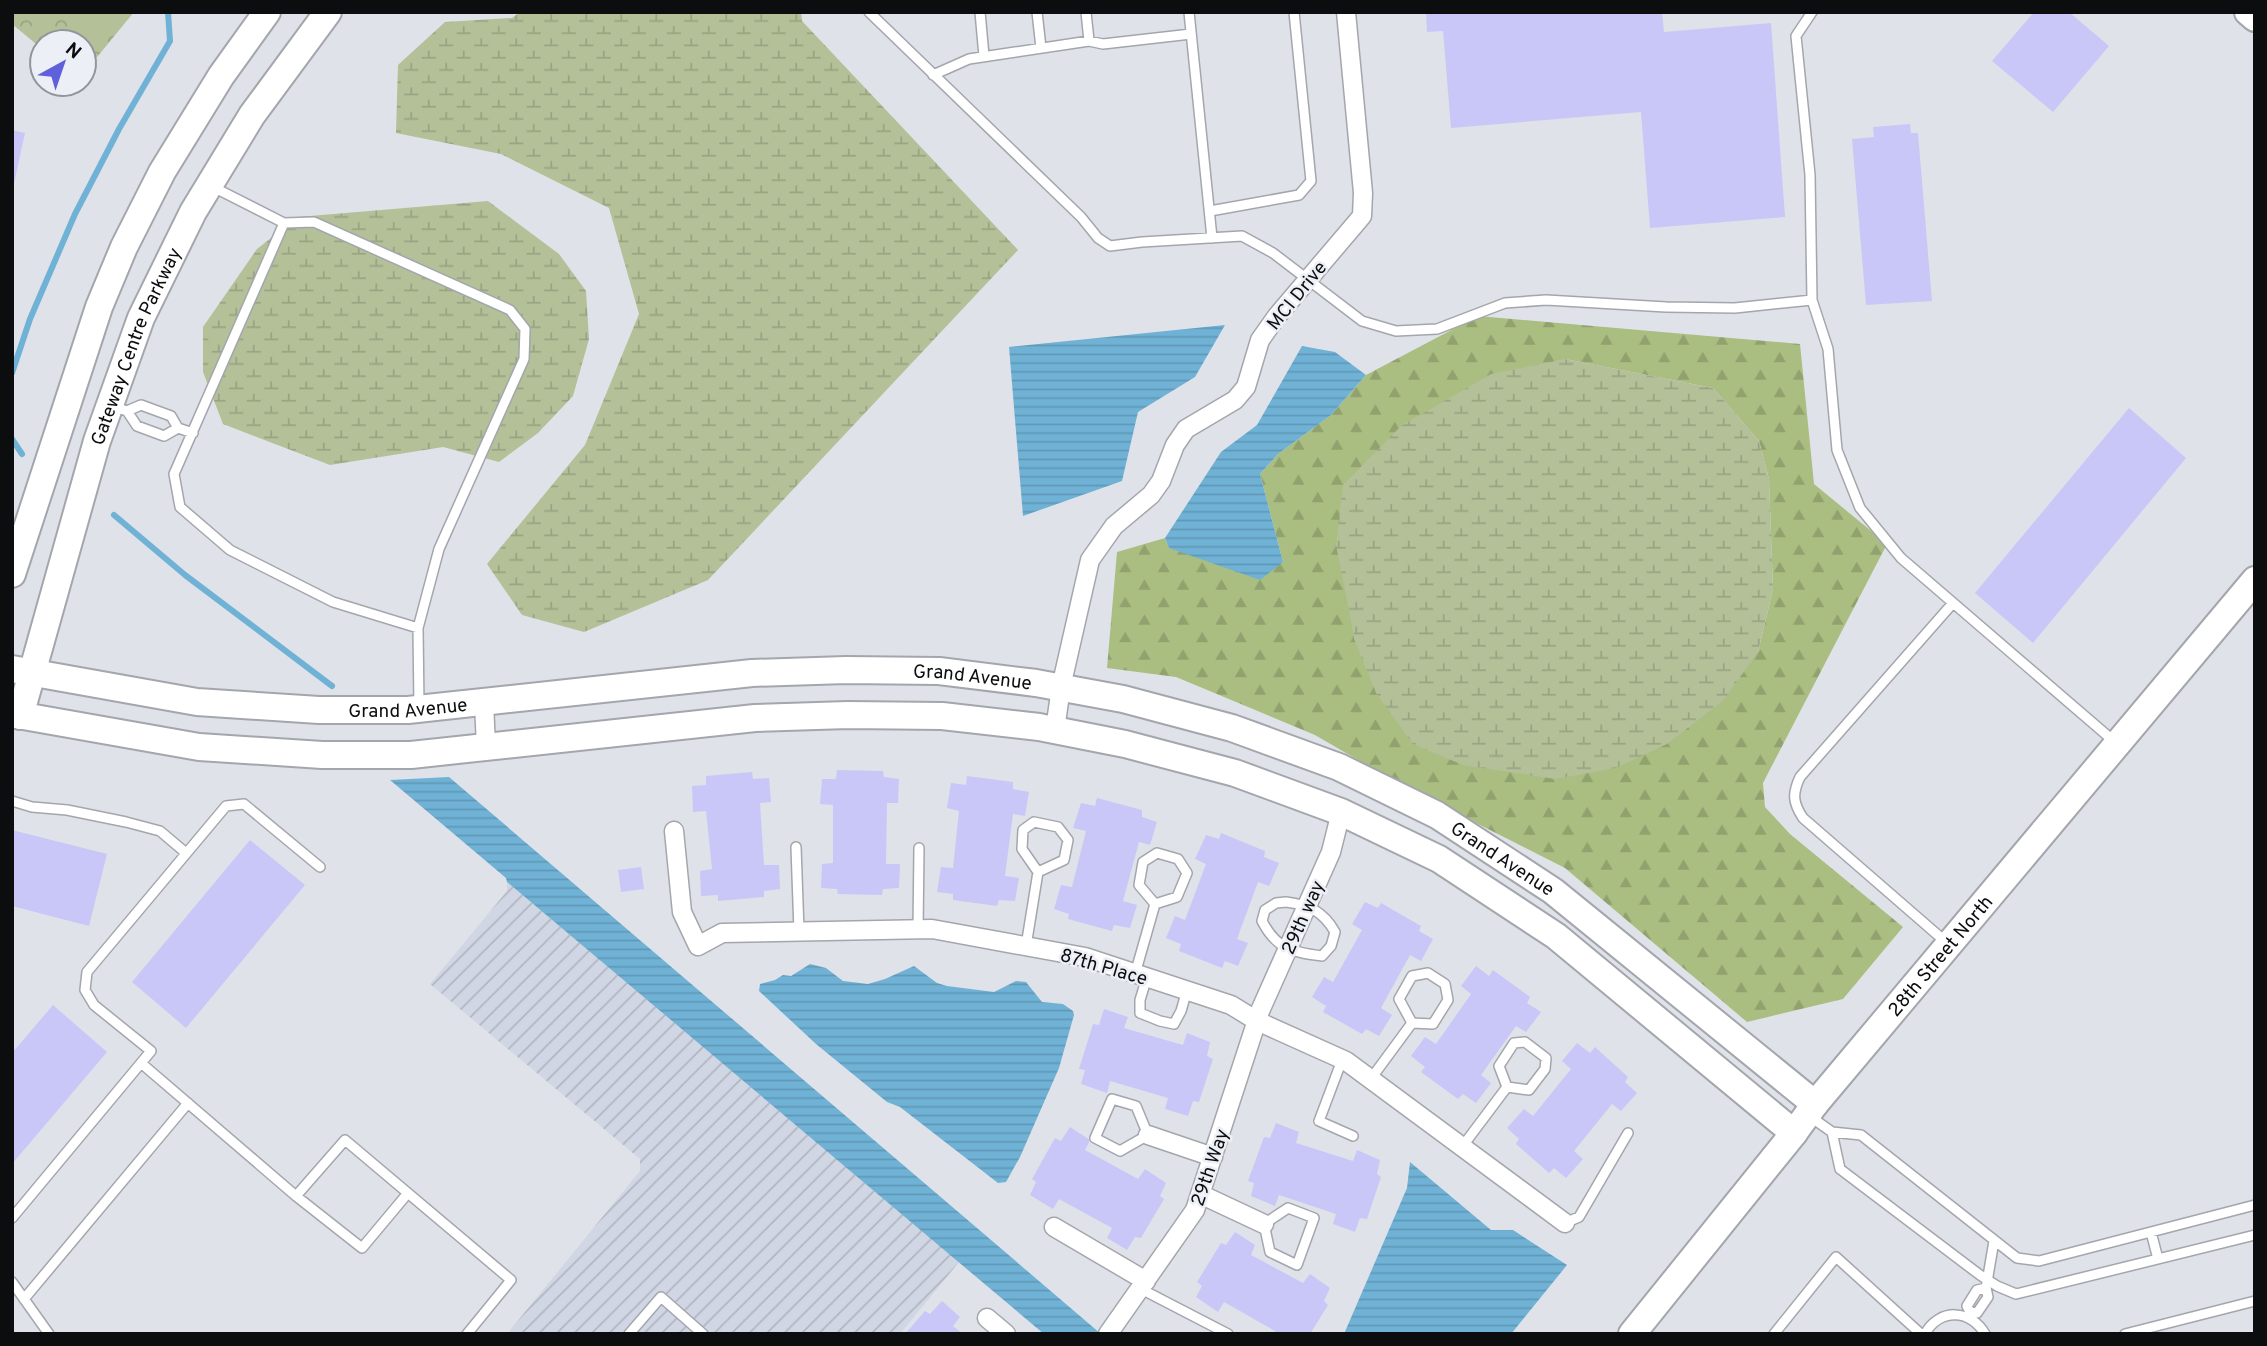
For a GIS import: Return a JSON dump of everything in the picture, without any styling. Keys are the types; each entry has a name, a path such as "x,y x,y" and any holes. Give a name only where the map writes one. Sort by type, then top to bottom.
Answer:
{"street":[{"name":"Gateway Centre Parkway","path":"12,574 99,307 124,247 162,172 221,76 267,12"},
{"name":"MCI Drive","path":"1055,730 1061,687 1090,560 1114,526 1151,495 1161,481 1175,445 1186,429 1235,400 1246,387 1260,340 1362,216 1363,192 1346,12"},
{"path":"2248,12 2255,18"},
{"name":"Gateway Centre Parkway","path":"16,715 22,671 97,441 118,409 141,318 209,185 252,115 321,15"},
{"name":"28th Street North","path":"1632,1334 1806,1117 2255,580"},
{"name":"Grand Avenue","path":"22,671 197,702 319,710 419,709 752,673 846,670 939,671 1061,687 1123,699 1232,728 1339,767 1437,815 1553,891 1806,1117"},
{"path":"484,702 486,747"},
{"name":"Grand Avenue","path":"16,715 199,747 347,755 411,755 755,718 848,715 942,716 1055,730 1125,744 1234,773 1341,812 1439,859 1556,936 1806,1117"},
{"path":"1341,812 1357,776"},
{"name":"29th way","path":"1257,1021 1331,852 1341,812"},
{"name":"87th Place","path":"674,831 682,912 698,946 722,933 932,929 1085,957 1231,1005 1257,1021 1342,1060 1565,1223"},
{"name":"29th Way","path":"1108,1334 1195,1210 1257,1021"},
{"path":"1148,1135 1213,1157"},
{"path":"1200,1194 1264,1224"},
{"path":"1054,1227 1143,1285"},
{"path":"988,1318 1006,1334"}],"lane":[{"path":"869,12 1081,217 1098,238 1110,246 1242,236 1273,253 1362,321 1395,331 1437,329 1505,303 1546,300 1735,308 1812,300"},
{"path":"980,12 984,56"},
{"path":"1037,12 1041,48"},
{"path":"1086,12 1089,41"},
{"path":"1189,12 1212,238"},
{"path":"1210,211 1299,195 1311,181 1294,12"},
{"path":"1812,12 1796,36 1810,175 1812,300 1828,349 1837,450 1860,508 1901,558 2118,744"},
{"path":"933,75 970,58 1089,41 1102,44 1191,34"},
{"path":"209,185 284,223 314,222 510,310 526,329 524,359 439,549 418,628 419,709"},
{"path":"284,223 174,474 180,506 230,550 333,601 418,628"},
{"path":"118,409 141,405 171,416 178,428 193,433"},
{"path":"118,409 137,426 163,436 178,428"},
{"path":"1950,944 1803,818 1794,804 1794,789 1800,777 1953,603"},
{"path":"12,801 32,807 67,810 160,831 186,853"},
{"path":"12,1218 151,1051 94,1005 85,990 87,972 226,806 244,804 320,867"},
{"path":"1026,946 1038,872 1022,849 1023,830 1034,821 1058,827 1068,840 1064,860 1038,872"},
{"path":"796,847 799,931"},
{"path":"918,929 919,848"},
{"path":"1157,853 1178,859 1187,873 1177,897 1155,904 1139,885 1143,862 1157,853"},
{"path":"1276,903 1308,905 1327,918 1335,932 1331,946 1322,956 1288,950 1269,935 1262,921 1265,909 1276,903"},
{"path":"1155,904 1141,975 1140,1013 1174,1024 1187,990"},
{"path":"1428,973 1445,985 1448,1000 1433,1024 1412,1023 1399,999 1412,976 1428,973"},
{"path":"1370,1080 1412,1023"},
{"path":"1525,1042 1546,1058 1545,1069 1529,1090 1507,1087 1499,1066 1514,1043 1525,1042"},
{"path":"1342,1060 1319,1121 1353,1136"},
{"path":"141,1063 296,1196 362,1248 408,1193"},
{"path":"1462,1147 1507,1087"},
{"path":"1112,1099 1136,1106 1148,1135 1120,1150 1096,1138 1112,1099"},
{"path":"24,1299 188,1103"},
{"path":"1806,1117 1832,1132 1861,1135 2017,1258 2039,1261 2255,1205"},
{"path":"1832,1132 1840,1169 1986,1284 2017,1294 2255,1235"},
{"path":"1565,1223 1579,1217 1628,1133"},
{"path":"296,1196 345,1140 511,1280 467,1334"},
{"path":"1288,1208 1314,1218 1297,1265 1270,1252 1264,1224 1288,1208"},
{"path":"2151,1232 2158,1259"},
{"path":"1985,1334 1969,1315 1967,1306 1977,1290 1986,1284 1994,1241"},
{"path":"1774,1334 1836,1257 1923,1334 1937,1319 1947,1315 1969,1315"},
{"path":"12,1282 48,1334"},
{"path":"1143,1285 1228,1334"},
{"path":"629,1334 661,1297 703,1334"},
{"path":"2126,1334 2255,1301"}],"shaded area":[{"path":"507,882 959,1262 900,1334 507,1334 640,1171 640,1159 430,984 507,891"}],"green space":[{"path":"12,12 134,12 98,56 98,28 28,28 28,37 12,24"},
{"path":"83,12 123,12 98,43 98,28 70,28"},
{"path":"520,12 801,12 802,21 1018,250 708,580 584,632 522,615 487,564 585,445 639,314 609,208 501,154 396,133 398,65 445,22 512,18"},
{"path":"488,201 559,254 586,291 589,339 573,396 538,433 499,462 443,447 330,465 223,424 203,372 203,327 257,249 298,217"},
{"path":"1478,316 1800,344 1814,484 1887,544 1763,783 1765,807 1790,834 1903,927 1843,999 1747,1022 1565,868 1401,785 1315,735 1176,677 1107,668 1117,552 1165,538 1169,548 1283,562 1260,474 1278,454 1331,415 1366,375","holes":["1565,359 1713,388 1759,441 1769,479 1773,589 1758,652 1355,641 1347,594"]},
{"path":"1565,359 1713,388 1759,441 1769,479 1773,589 1758,652 1724,700 1667,744 1616,768 1555,779 1463,765 1413,744 1376,693 1355,641 1336,545 1343,485 1401,426 1491,374"}],"water":[{"path":"1225,325 1195,377 1138,412 1122,481 1023,516 1009,347"},
{"path":"1302,346 1335,352 1366,375 1331,415 1278,454 1260,474 1283,562 1260,580 1169,548 1165,538 1221,452 1257,425"},
{"path":"449,777 1101,1334 1044,1334 507,882 506,878 390,780"},
{"path":"810,964 826,968 843,981 868,984 914,966 937,983 947,986 994,992 1016,981 1026,982 1042,1002 1063,1004 1073,1011 1059,1068 1020,1157 1006,1182 998,1183 900,1107 887,1102 816,1044 759,991 760,984 783,975 791,976"},
{"path":"1410,1162 1491,1230 1513,1230 1567,1265 1511,1334 1344,1334 1407,1188"}],"building":[{"path":"1426,12 1662,12 1664,32 1771,23 1785,217 1650,228 1641,112 1451,128 1443,31 1427,32"},
{"path":"2034,12 2069,12 2109,46 2053,112 1992,61"},
{"path":"1910,124 1911,133 1918,133 1932,301 1866,305 1852,139 1874,137 1873,127"},
{"path":"12,130 25,133 13,188 12,188"},
{"path":"2129,408 2186,458 2033,643 1975,593"},
{"path":"837,770 883,771 884,777 899,779 898,803 887,803 886,864 900,864 899,888 883,889 882,895 838,894 837,889 821,888 822,864 833,863 833,805 820,804 822,779 836,779"},
{"path":"752,772 753,779 769,778 771,802 760,803 764,865 779,865 780,889 764,891 764,897 718,901 718,895 701,896 700,871 712,869 706,811 693,812 692,786 706,785 706,776"},
{"path":"967,776 1013,782 1013,789 1029,792 1025,816 1013,814 1005,876 1019,878 1015,901 999,900 997,906 953,900 953,894 937,892 941,867 953,868 959,811 947,808 951,783 966,785"},
{"path":"1097,798 1142,810 1142,817 1157,822 1150,845 1139,842 1123,901 1137,905 1130,928 1114,925 1112,931 1068,919 1069,914 1054,909 1061,885 1072,887 1086,831 1073,828 1081,803 1095,806"},
{"path":"12,830 107,854 89,926 12,906"},
{"path":"1221,833 1265,851 1264,857 1279,863 1269,886 1258,882 1237,939 1248,943 1238,966 1225,961 1222,968 1179,951 1181,944 1166,938 1175,916 1185,920 1206,864 1195,859 1206,835 1219,839"},
{"path":"250,840 305,885 186,1028 132,982"},
{"path":"641,867 644,889 621,892 618,870"},
{"path":"1365,902 1378,908 1381,903 1421,926 1419,931 1433,939 1421,961 1410,955 1381,1008 1392,1015 1379,1036 1366,1029 1362,1034 1323,1012 1326,1006 1312,997 1324,977 1333,982 1362,930 1352,924"},
{"path":"1476,966 1489,976 1493,970 1530,997 1527,1003 1541,1012 1526,1032 1516,1026 1481,1075 1491,1083 1476,1103 1463,1094 1458,1099 1421,1072 1425,1067 1411,1056 1425,1037 1436,1044 1471,994 1461,986"},
{"path":"53,1005 107,1052 12,1164 12,1053"},
{"path":"1104,1009 1128,1017 1124,1028 1183,1045 1187,1033 1210,1042 1207,1056 1213,1059 1199,1102 1193,1101 1188,1116 1165,1109 1168,1098 1110,1081 1107,1093 1081,1084 1085,1070 1079,1069 1093,1024 1099,1025"},
{"path":"1577,1043 1590,1053 1595,1047 1628,1077 1625,1082 1637,1093 1621,1111 1612,1104 1574,1151 1583,1159 1566,1178 1554,1168 1549,1173 1516,1144 1519,1139 1507,1128 1524,1109 1533,1116 1571,1069 1562,1061"},
{"path":"1276,1123 1299,1132 1296,1143 1353,1161 1357,1150 1380,1160 1377,1174 1381,1177 1367,1219 1360,1218 1355,1232 1333,1224 1336,1214 1279,1195 1275,1206 1251,1196 1254,1183 1248,1181 1264,1137 1270,1138"},
{"path":"1070,1127 1090,1140 1085,1150 1138,1179 1145,1169 1166,1183 1160,1196 1164,1199 1141,1238 1135,1237 1127,1250 1107,1238 1112,1228 1059,1199 1053,1209 1030,1195 1036,1182 1032,1179 1055,1138 1061,1141"},
{"path":"1235,1232 1255,1245 1251,1255 1303,1283 1310,1274 1330,1288 1324,1301 1328,1305 1310,1334 1274,1334 1275,1331 1224,1302 1218,1312 1196,1297 1202,1286 1197,1282 1221,1243 1226,1245"},
{"path":"942,1301 960,1317 953,1326 963,1334 905,1334 925,1311 930,1314"}],"waterway":[{"path":"12,373 30,319 75,214 119,129 170,41 168,12"},
{"path":"12,439 22,454"},
{"path":"114,515 185,575 332,686"}]}
